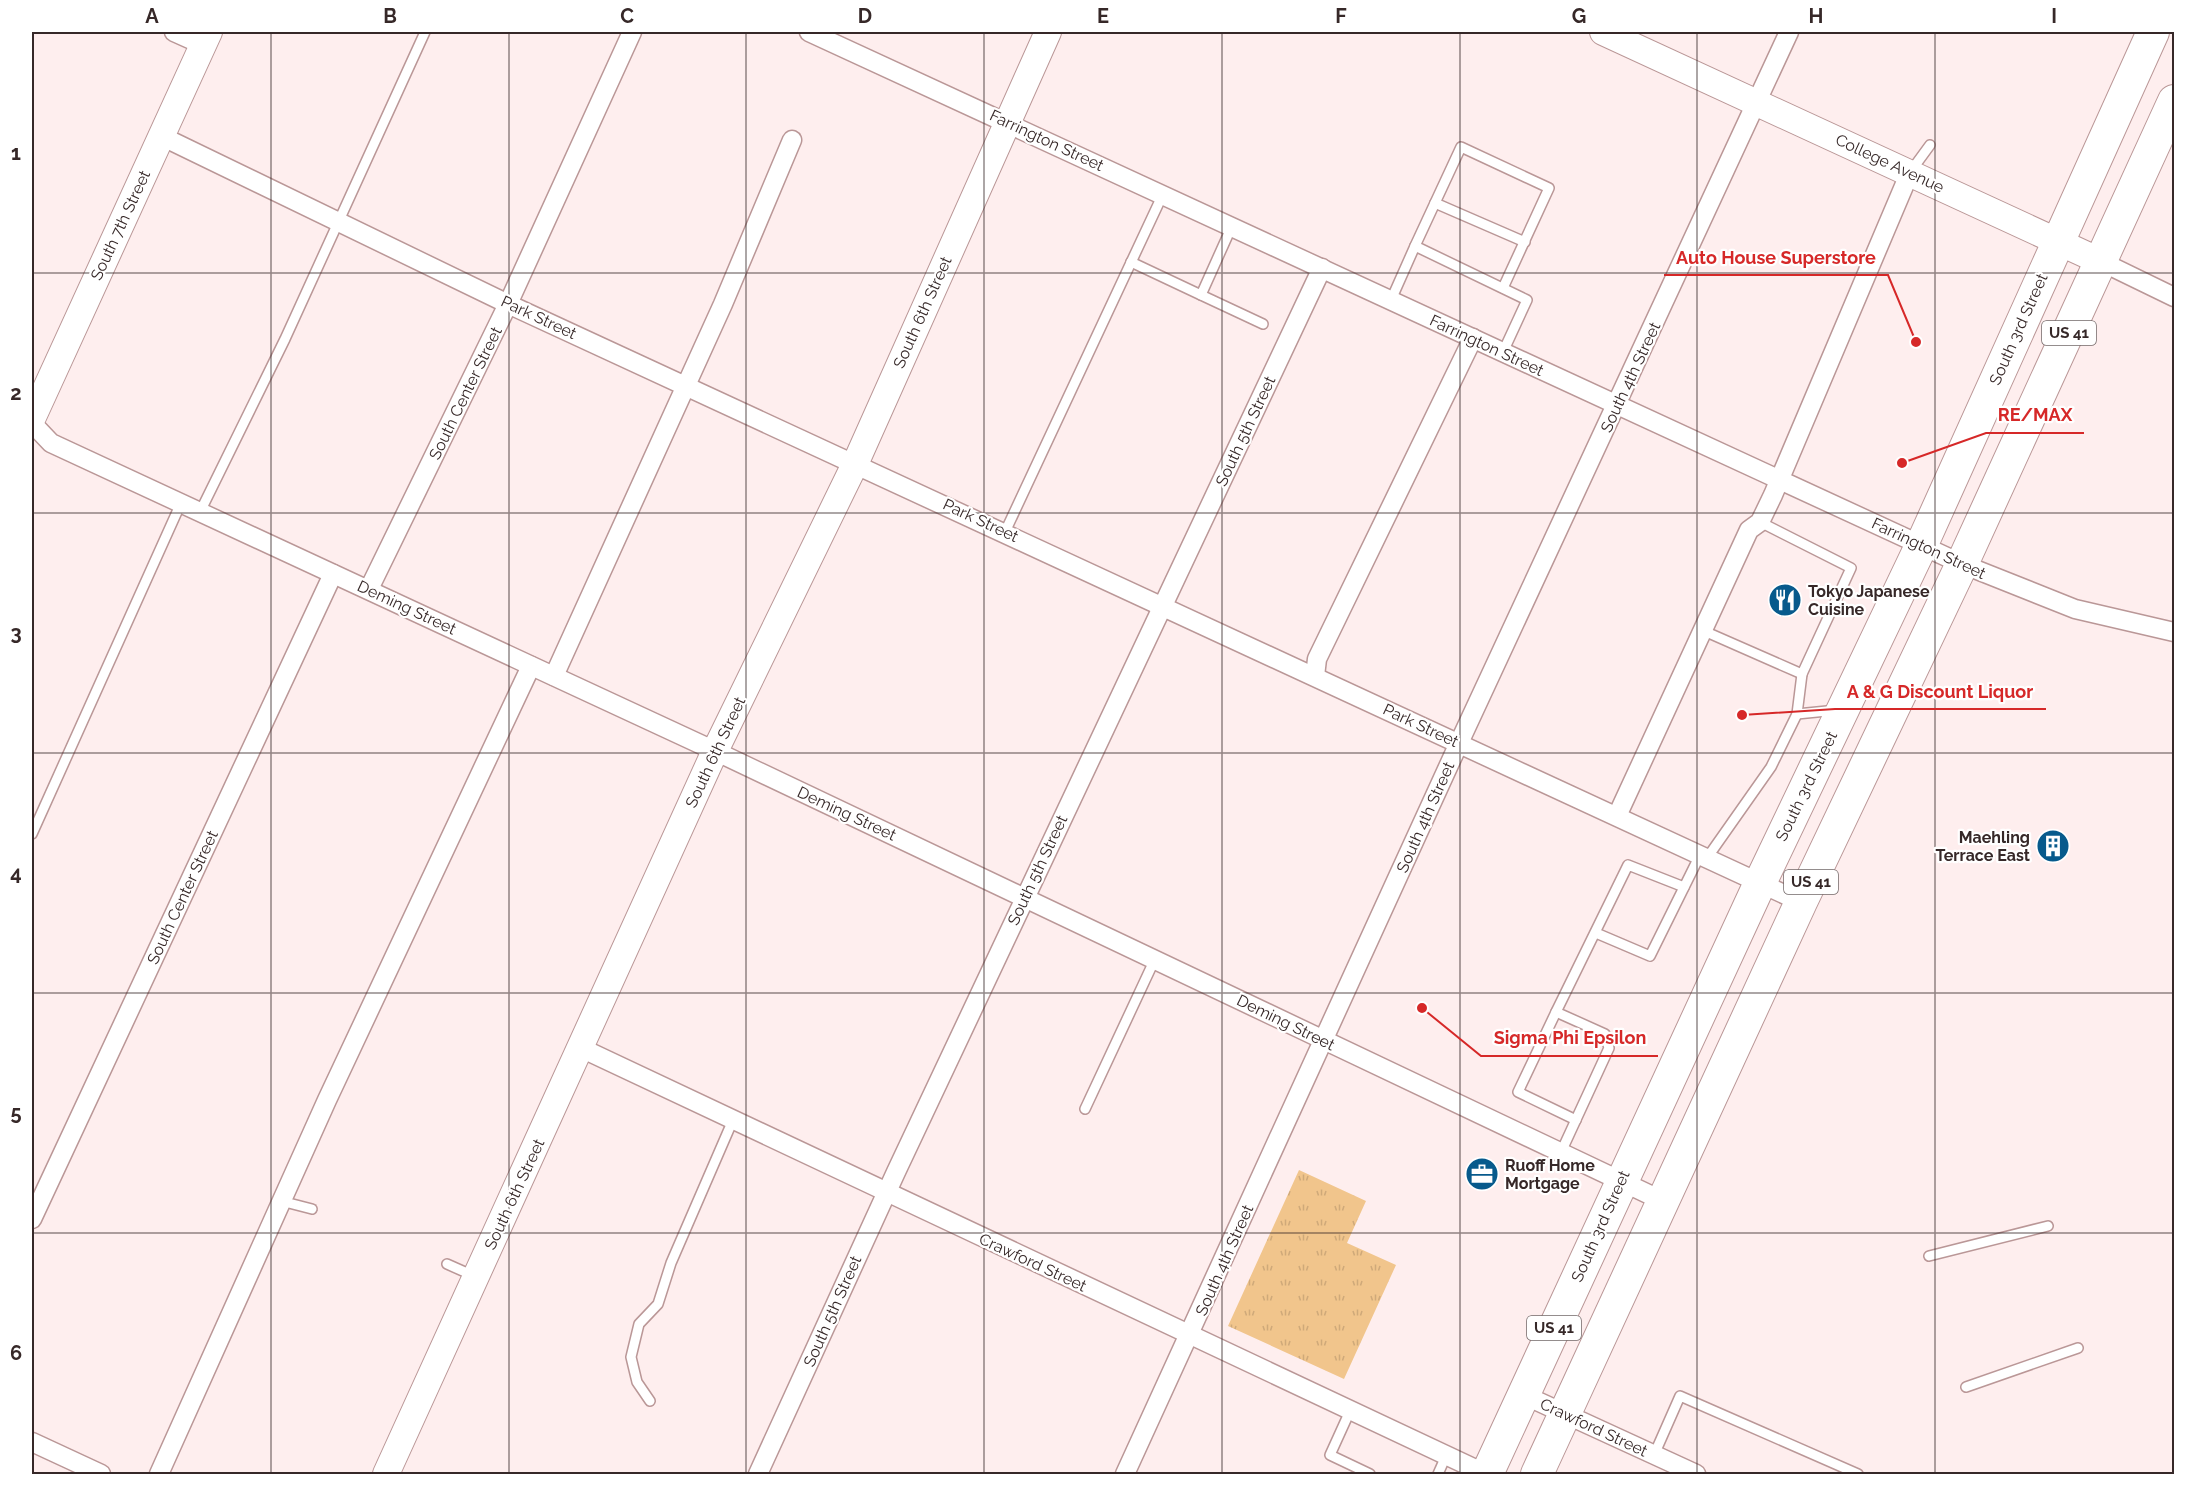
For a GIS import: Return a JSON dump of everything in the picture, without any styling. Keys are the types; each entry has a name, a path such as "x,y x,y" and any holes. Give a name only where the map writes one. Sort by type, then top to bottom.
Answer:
{"highway":[{"name":"South 3rd Street","path":"1486,1474 1760,883 1922,544 2153,32"},
{"name":"US 41","path":"1537,1474 1665,1202 1801,902 1962,564 2175,101"}],"street":[{"path":"174,32 206,38"},
{"name":"South Center Street","path":"369,589 508,304 632,32"},
{"name":"Farrington Street","path":"809,32 1962,564 2075,609 2175,632"},
{"name":"South 6th Street","path":"386,1474 715,751 856,462 1006,121 1048,32"},
{"name":"College Avenue","path":"1607,32 2175,297"},
{"name":"South 4th Street","path":"1125,1474 1459,743 1789,32"},
{"name":"South 7th Street","path":"32,421 206,38"},
{"name":"Park Street","path":"161,136 508,304 856,462 1801,902"},
{"path":"554,676 723,304 792,140"},
{"path":"1617,816 1749,530 1760,522 1780,479 1910,172"},
{"name":"South 5th Street","path":"758,1474 886,1193 1322,268"},
{"path":"1315,676 1317,659 1473,338"},
{"name":"Deming Street","path":"32,421 51,442 715,751 1324,1040 1562,1150 1665,1202"},
{"name":"South Center Street","path":"32,1219 333,574"},
{"path":"159,1474 281,1201 531,666"},
{"name":"Crawford Street","path":"581,1048 1486,1474"},
{"name":"Crawford Street","path":"1524,1395 1696,1474"},
{"path":"32,1442 101,1474"}],"lane":[{"path":"200,512 285,339 425,32"},
{"path":"1910,172 1930,145"},
{"path":"1391,300 1461,147 1549,188 1503,288"},
{"path":"1005,532 1163,194"},
{"path":"1435,203 1525,242"},
{"path":"1201,295 1232,226"},
{"path":"1415,246 1527,300 1503,352"},
{"path":"1131,262 1263,324"},
{"path":"32,834 181,504"},
{"path":"1596,933 1650,956 1684,887 1704,856 1771,767 1797,714 1802,674 1851,568 1760,522"},
{"path":"1704,631 1802,674"},
{"path":"1797,714 1842,710"},
{"path":"1576,1120 1518,1092 1628,865 1684,887"},
{"path":"1085,1109 1155,959"},
{"path":"1556,1012 1605,1034 1609,1048 1562,1150"},
{"path":"650,1401 637,1382 631,1357 639,1324 658,1304 671,1263 733,1120"},
{"path":"281,1201 312,1209"},
{"path":"1929,1256 2048,1226"},
{"path":"447,1264 476,1277"},
{"path":"1966,1387 2078,1348"},
{"path":"1654,1455 1680,1396 1858,1474"},
{"path":"1350,1411 1330,1455 1370,1474"},
{"path":"1438,1474 1446,1456"}],"green space":[{"path":"1299,1170 1366,1201 1347,1243 1396,1265 1344,1379 1228,1326"}],"place":[{"name":"Auto House Superstore","path":"1916,342"},
{"name":"RE/MAX","path":"1902,463"},
{"name":"Tokyo Japanese Cuisine","path":"1785,600"},
{"name":"A & G Discount Liquor","path":"1742,715"},
{"name":"Maehling Terrace East","path":"2053,846"},
{"name":"Sigma Phi Epsilon","path":"1422,1008"},
{"name":"Ruoff Home Mortgage","path":"1482,1174"}]}
